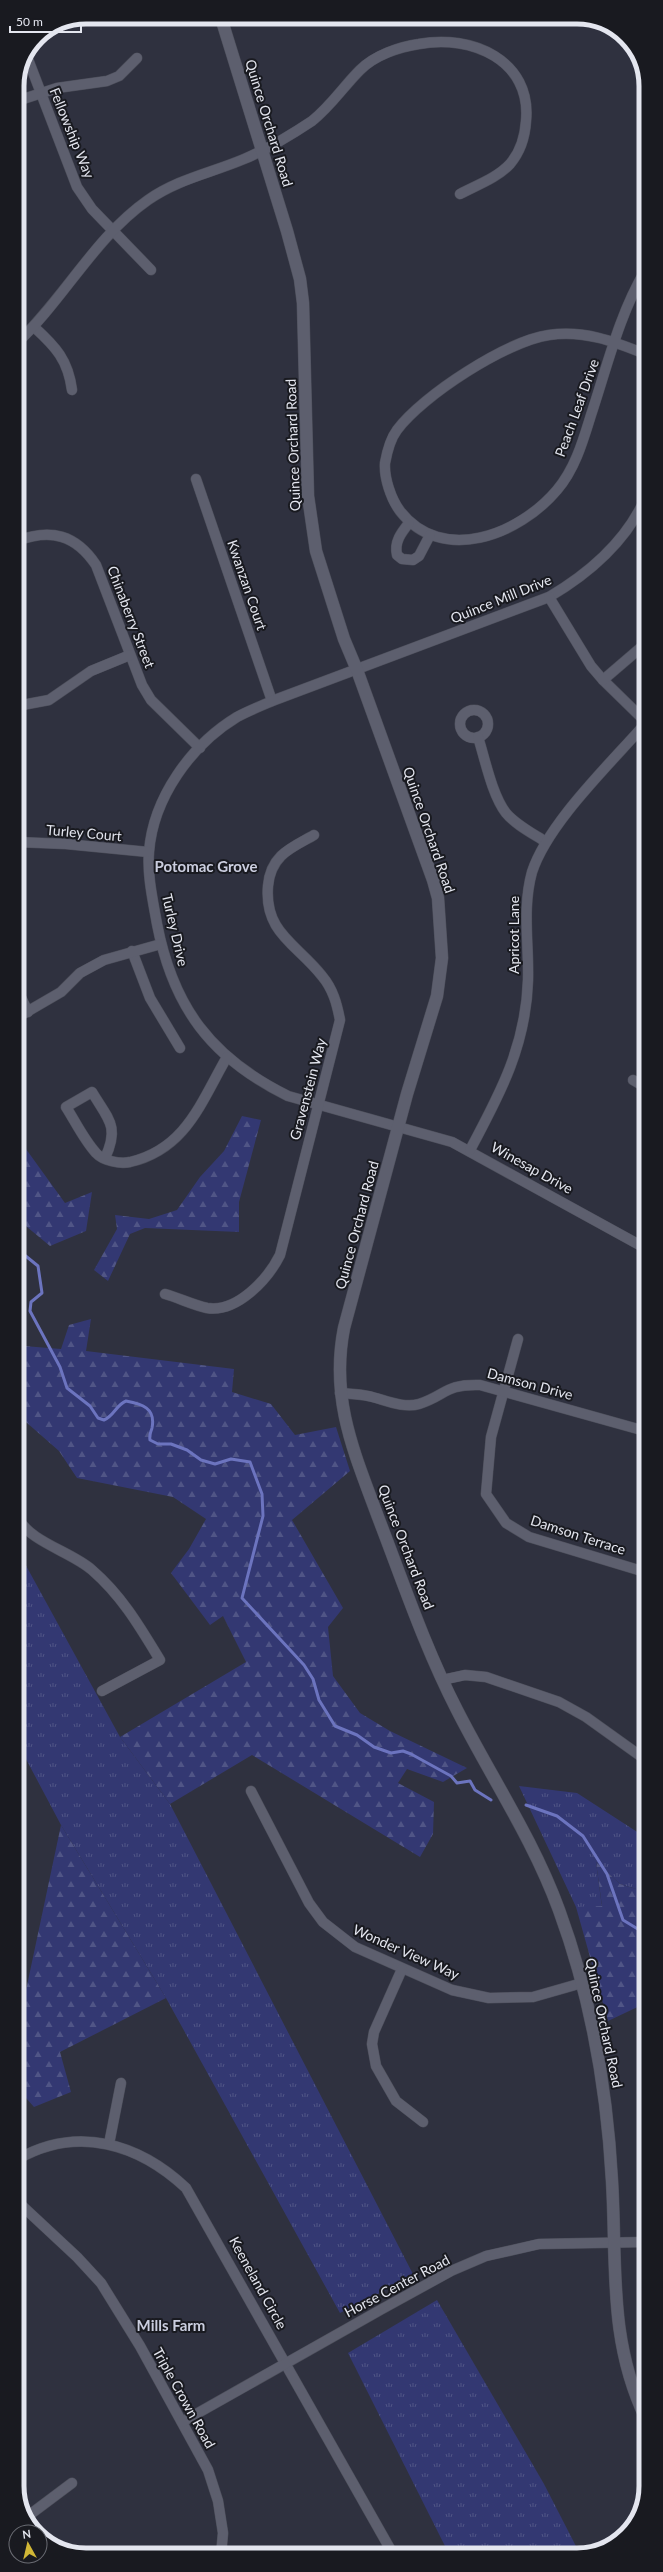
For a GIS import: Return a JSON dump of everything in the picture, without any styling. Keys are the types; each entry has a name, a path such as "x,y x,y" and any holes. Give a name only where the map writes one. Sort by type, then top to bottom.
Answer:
{"street":[{"name":"Quince Orchard Road","path":"223,24 287,231 300,279 303,303 308,496 316,551 344,639 358,670 428,865 438,898 442,934 442,958 437,996 399,1125 344,1328 339,1361 340,1393 346,1428 352,1448 442,1680 533,1847 558,1908 582,1983 602,2081 612,2180 617,2312 622,2349 630,2381 639,2402"},
{"path":"24,336 34,327 113,231 134,210 162,190 183,180 245,158 288,136 329,107 361,69 378,57 398,48 421,43 468,44 499,58 514,72 523,92 527,112 525,134 520,150 509,164 493,177 460,194"},
{"path":"24,99 57,88 107,81 119,76 137,58"},
{"name":"Fellowship Way","path":"29,62 78,187 92,208 151,270"},
{"path":"616,342 632,292 639,281"},
{"path":"34,327 57,348 70,372 72,390"},
{"name":"Peach Leaf Drive","path":"616,342 580,449 567,475 556,490 536,510 519,522 492,534 469,540 441,539 430,535 409,523 396,506 386,479 385,465 388,450 396,431 415,410 478,364 519,343 549,335 571,334 599,336 616,342 639,352"},
{"name":"Kwanzan Court","path":"196,479 272,701"},
{"name":"Quince Mill Drive","path":"358,670 549,597 571,583 610,549 629,526 639,509"},
{"path":"409,523 398,540 396,549 397,556 402,559 413,560 419,556 430,535"},
{"name":"Chinaberry Street","path":"24,538 32,535 55,534 77,543 89,554 96,566 142,685 152,700 200,748"},
{"path":"549,597 582,653 603,680 639,715"},
{"path":"603,680 639,649"},
{"path":"24,705 49,700 91,671 130,655"},
{"name":"Turley Drive","path":"358,670 272,701 237,717 200,748 175,779 164,796 153,826 148,852 151,890 161,944 169,972 184,1004 204,1033 227,1057 266,1085 288,1096 399,1125"},
{"name":"Apricot Lane","path":"470,1150 510,1072 521,1037 528,980 527,899 533,872 552,830 639,731"},
{"path":"478,737 499,802 506,813 514,822 546,842"},
{"name":"Gravenstein Way","path":"166,1294 208,1308 222,1306 244,1298 263,1281 280,1255 338,1033 340,1020 334,996 322,976 282,937 269,912 267,898 269,874 274,864 282,855 314,835"},
{"name":"Turley Court","path":"24,842 66,844 148,852"},
{"path":"24,1014 61,992 80,973 104,960 161,944"},
{"path":"132,951 150,998 180,1048"},
{"path":"24,1004 28,1012"},
{"path":"105,1158 112,1143 112,1126 92,1092 66,1107 96,1154 105,1158 122,1163 144,1158 162,1150 188,1126 227,1057"},
{"path":"633,1080 639,1084"},
{"name":"Winesap Drive","path":"399,1125 470,1150 639,1245"},
{"name":"Damson Terrace","path":"518,1339 491,1438 486,1494 506,1523 529,1537 639,1570"},
{"name":"Damson Drive","path":"340,1393 366,1395 407,1406 419,1404 450,1387 461,1384 480,1385 504,1390 639,1429"},
{"path":"24,1526 43,1540 91,1569 124,1601 160,1660 102,1691"},
{"path":"442,1680 465,1675 486,1677 559,1702 586,1717 639,1755"},
{"name":"Wonder View Way","path":"251,1791 309,1903 323,1922 355,1947 452,1990 489,1998 533,1997 582,1983"},
{"path":"402,1969 374,2032 372,2044 376,2066 396,2102 423,2122"},
{"path":"110,2144 121,2083"},
{"name":"Keeneland Circle","path":"24,2156 53,2144 84,2141 110,2144 150,2159 166,2169 186,2188 287,2364 390,2548"},
{"name":"Triple Crown Road","path":"24,2208 77,2257 101,2283 140,2346 208,2470 218,2501 223,2534 222,2548"},
{"name":"Horse Center Road","path":"182,2422 452,2271 486,2256 539,2244 639,2242"},
{"path":"31,2514 72,2483"}],"green space":[{"path":"242,1116 261,1120 239,1202 239,1232 145,1228 130,1234 108,1281 94,1270 117,1229 115,1215 149,1219 177,1210 200,1177 224,1151"},
{"path":"24,1146 65,1203 92,1192 86,1231 50,1246 24,1224"},
{"path":"91,1319 86,1351 234,1369 232,1392 271,1404 295,1435 336,1427 350,1471 292,1520 343,1608 328,1627 333,1676 360,1713 390,1731 467,1768 443,1782 407,1769 398,1783 434,1802 433,1834 420,1857 252,1755 170,1804 120,1737 246,1662 223,1616 210,1625 171,1573 189,1549 206,1519 173,1497 77,1478 59,1451 24,1420 24,1346 61,1349 69,1325"},
{"path":"24,1562 120,1737 170,1804 414,2276 340,2313 166,1998 61,1825 24,1755"},
{"path":"519,1786 577,1793 639,1833 639,1890 620,1884 596,1862 602,1907 576,1907"},
{"path":"61,1825 166,1998 60,2052 71,2092 34,2107 24,2096 24,2000"},
{"path":"596,1862 620,1884 639,1890 639,2006 608,2021 576,1907 602,1906"},
{"path":"437,2300 544,2484 577,2548 446,2548 348,2353"}],"waterway":[{"path":"24,1255 38,1266 42,1293 31,1302 30,1311 60,1367 67,1388 90,1406 98,1418 104,1420 126,1401 137,1404 150,1411 152,1416 153,1421 150,1440 158,1444 171,1444 187,1450 201,1460 215,1464 231,1459 250,1462 262,1494 263,1516 242,1598 304,1665 313,1679 319,1700 335,1726 357,1735 374,1747 391,1753 403,1751 411,1754 451,1776 457,1783 470,1781 475,1790 491,1800"},
{"path":"526,1805 557,1816 583,1836 607,1874 623,1920 639,1930"}],"district":[{"name":"Potomac Grove","path":"206,867"},
{"name":"Mills Farm","path":"171,2326"}]}
